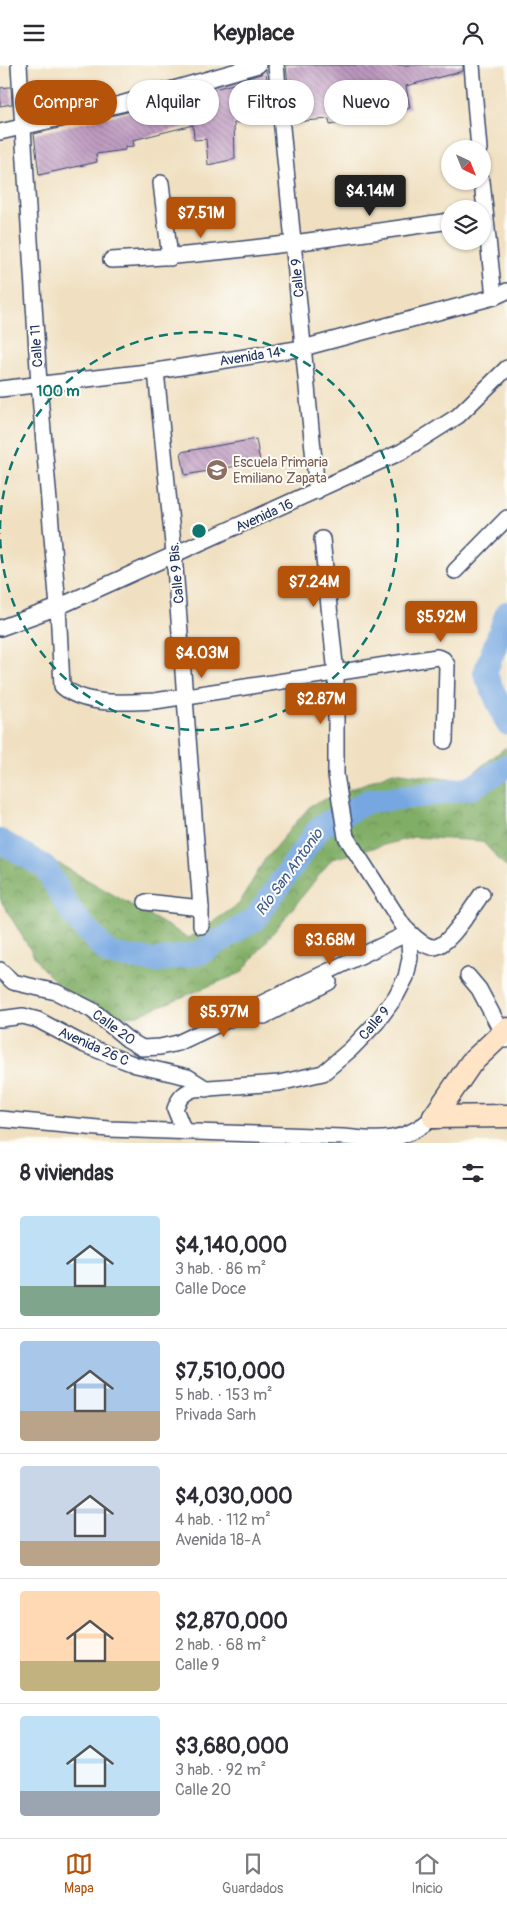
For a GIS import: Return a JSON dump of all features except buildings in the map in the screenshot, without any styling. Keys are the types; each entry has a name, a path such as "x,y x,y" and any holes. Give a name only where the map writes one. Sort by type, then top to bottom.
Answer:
{"street":[{"name":"Calle 11","path":"19,65 20,80"},
{"path":"117,105 258,65"},
{"name":"Calle 9","path":"276,65 317,491"},
{"path":"472,65 478,140"},
{"name":"Calle 11","path":"22,125 39,384 58,607 62,686 76,695 112,701 155,701 186,697"},
{"path":"0,132 22,125"},
{"path":"161,183 170,258"},
{"path":"111,260 170,258 441,222"},
{"path":"491,248 501,294"},
{"name":"Avenida 14","path":"0,389 156,371 302,348 501,294"},
{"name":"Calle 9 Bis.","path":"156,371 186,697 201,926"},
{"name":"Avenida 16","path":"0,628 58,607 400,452 458,416 506,371"},
{"path":"455,571 507,518"},
{"path":"322,539 336,674 336,775 346,837 406,934 428,946 442,945 482,894"},
{"path":"186,697 437,657 442,659 446,665 445,741"},
{"path":"146,902 201,908"},
{"path":"264,1016 406,934"},
{"name":"Calle 9","path":"183,1137 175,1109 179,1099 185,1092 194,1089 292,1081 323,1073 358,1042 396,996 406,977 410,958 406,934"},
{"name":"Calle 20","path":"0,971 13,983 56,992 92,1010 127,1039 142,1047 160,1047 178,1043 406,934"},
{"path":"425,1130 471,1063 505,1035 479,989 468,976"},
{"name":"Avenida 26 C","path":"0,1019 23,1017 38,1020 93,1048 136,1065 188,1077 207,1089"},
{"path":"0,1119 108,1136 381,1141 400,1140 425,1130 507,1117"}],"green space":[{"path":"506,747 507,868 482,841 414,837 332,859 241,973 138,1015 93,1019 40,966 0,899 0,830 189,938 239,904 265,859 311,805 393,772 463,781"}],"waterway":[{"name":"Río San Antonio","path":"507,613 485,673 507,723"},
{"name":"Río San Antonio","path":"0,841 45,867 73,915 109,954 155,961 200,953 255,919 320,827 368,801 428,795 471,788 507,766"}],"place":[{"name":"Escuela Primaria Emiliano Zapata","path":"217,470"}]}
